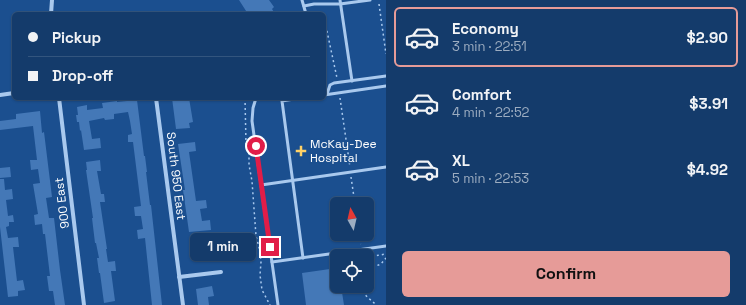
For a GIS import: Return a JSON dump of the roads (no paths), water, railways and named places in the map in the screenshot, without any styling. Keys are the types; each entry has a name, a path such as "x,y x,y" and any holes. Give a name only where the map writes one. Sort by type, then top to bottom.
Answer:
{"street":[{"path":"51,12 52,0"},
{"path":"0,95 12,93"},
{"name":"900 East","path":"59,100 84,305"},
{"name":"South 950 East","path":"156,100 182,305"},
{"path":"179,277 221,272"}],"lane":[{"path":"302,0 306,12"},
{"path":"304,6 370,0"},
{"path":"340,2 352,80"},
{"path":"326,94 330,84 386,76"},
{"path":"326,94 386,86"},
{"path":"255,100 252,121 278,305"},
{"path":"288,100 282,101 303,258"},
{"path":"261,185 386,167"},
{"path":"272,262 386,246"}],"place":[{"name":"McKay-Dee Hospital","path":"301,151"}]}
